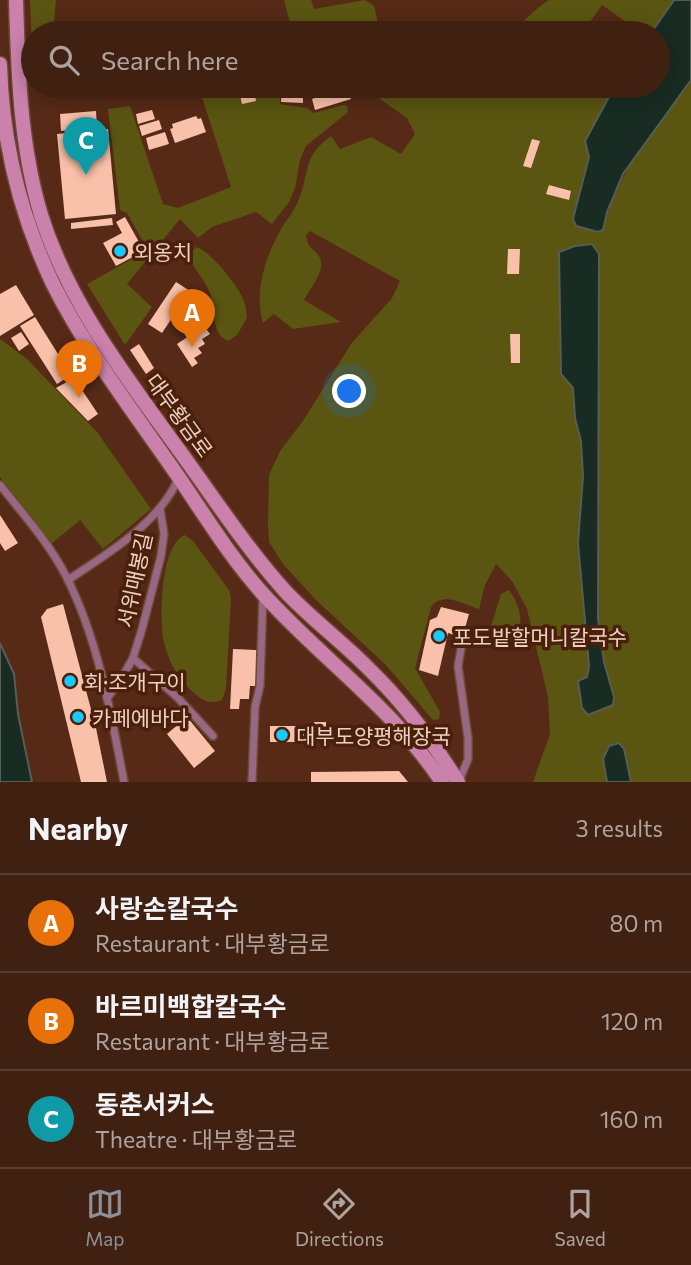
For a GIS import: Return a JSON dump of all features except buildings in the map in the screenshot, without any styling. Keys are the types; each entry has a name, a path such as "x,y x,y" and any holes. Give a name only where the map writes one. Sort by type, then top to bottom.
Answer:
{"main road":[{"name":"대부황금로","path":"16,0 21,88"},
{"name":"대부황금로","path":"0,64 4,122 19,192 38,252 80,330 227,548 262,593 325,657 388,714 418,748 442,782"},
{"name":"대부황금로","path":"22,98 27,155 49,237 84,311 247,545 306,612 370,669 392,693 428,738 458,782"}],"lane":[{"name":"서위매봉길","path":"68,579 135,531 160,509 172,493 179,477"},
{"name":"서위매봉길","path":"0,485 49,549 68,579 91,638 107,698 124,782"},
{"name":"서위매봉길","path":"107,698 133,658 161,556 164,534 160,509"},
{"path":"252,782 255,707 260,686 262,593"},
{"name":"대부황금로","path":"458,782 468,759 468,738 458,666 462,643"},
{"name":"서위매봉길","path":"133,658 213,736"}],"shaded area":[{"path":"30,0 56,0 54,21 31,21"},
{"path":"284,0 311,0 314,9 365,0 374,6 377,21 289,21"},
{"path":"549,0 674,0 659,21 625,21 602,5 591,21 524,21"},
{"path":"674,0 691,0 691,80 623,174 607,212 603,230 598,232 576,226 573,219 589,157 585,141 608,98 670,98 670,21 659,21"},
{"path":"691,80 691,782 631,782 624,749 606,771 607,782 533,782 550,734 548,697 527,609 512,581 496,564 485,585 479,609 447,599 436,602 431,607 415,668 440,712 439,719 433,720 385,664 316,600 283,564 269,542 269,475 280,451 303,421 351,344 392,298 400,281 310,231 306,235 307,241 320,258 321,268 304,300 341,322 293,329 274,314 263,323 260,299 263,275 275,240 298,201 311,158 322,144 331,136 340,149 371,137 401,154 415,134 407,118 378,98 608,98 585,141 589,157 583,176 603,230 618,188 651,133","holes":["592,244 599,254 598,619 604,662 614,697 613,705 597,711 587,677 589,666 578,543 583,476 573,387"]},
{"path":"202,98 280,98 280,104 307,108 314,113 347,106 348,112 306,146 289,202 272,224 256,212 212,227 198,238 180,219 127,284 152,307 125,345 87,284 148,250 127,213 120,210 108,109 130,106 163,204 178,208 231,187"},
{"path":"592,244 599,254 598,619 604,662 614,697 613,705 588,715 582,708 578,681 587,677 589,666 578,543 583,476 581,441 575,418 573,388 561,374 559,252"},
{"path":"196,247 209,255 223,270 245,303 247,318 237,335 228,341 218,332 210,293 191,260 190,254"},
{"path":"0,339 27,359 97,432 151,509 103,549 80,520 51,544 0,477"},
{"path":"185,535 193,541 229,590 231,598 226,689 222,700 218,701 203,700 188,687 174,669 164,642 162,601 166,567 170,553"},
{"path":"509,590 518,608 520,626 517,639 506,644 496,639 491,626 501,594"},
{"path":"0,643 14,674 18,714 32,782 0,782"},
{"path":"619,743 624,749 631,782 607,782 603,759 609,746"}],"place":[{"name":"동춘서커스","path":"86,175"},
{"name":"외옹치","path":"120,251"},
{"name":"사랑손칼국수","path":"192,347"},
{"name":"바르미백합칼국수","path":"79,398"},
{"name":"포도밭할머니칼국수","path":"439,636"},
{"name":"회·조개구이","path":"70,681"},
{"name":"카페에바다","path":"78,717"},
{"name":"대부도양평해장국","path":"282,735"}]}
